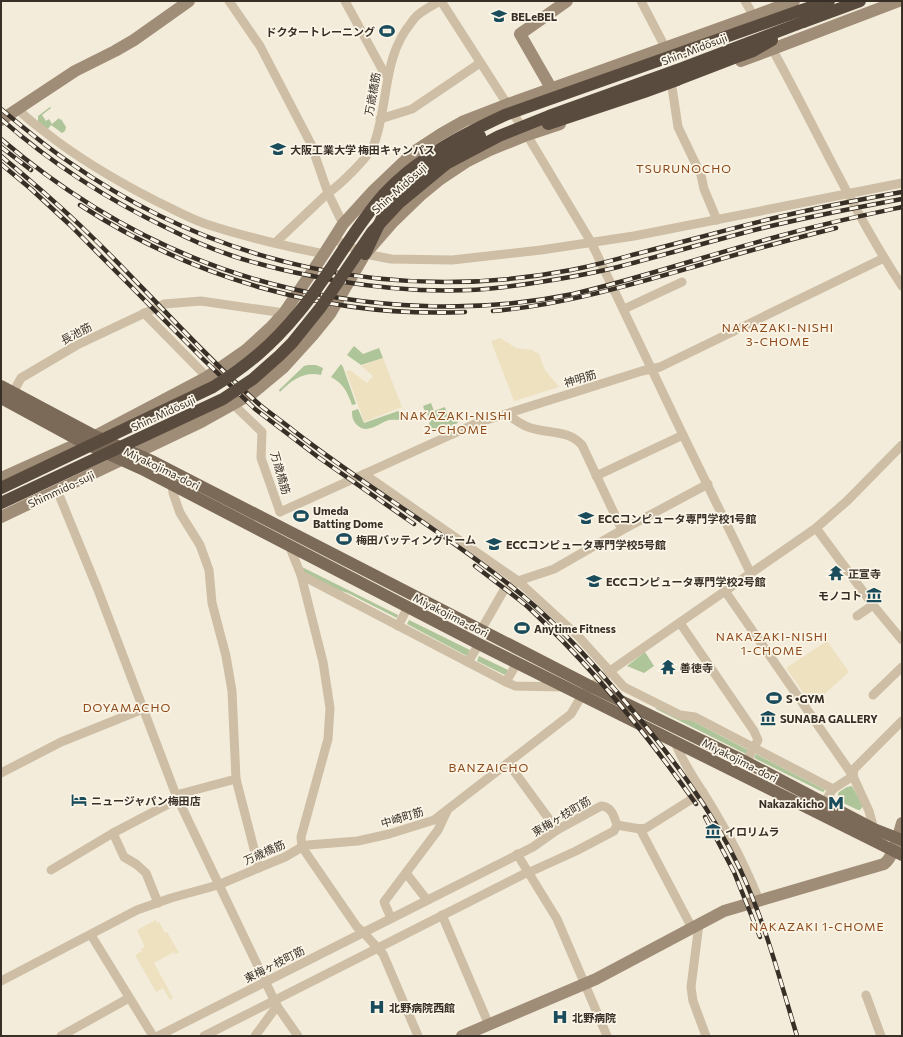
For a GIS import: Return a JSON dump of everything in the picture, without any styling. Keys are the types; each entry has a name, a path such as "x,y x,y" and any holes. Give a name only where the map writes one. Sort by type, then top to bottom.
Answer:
{"highway":[{"name":"Shin-Midōsuji","path":"1,503 223,399 252,379 288,347 321,307 372,232 400,202 446,164 499,136 798,12 830,1"},
{"name":"Shin-Midōsuji","path":"798,12 860,1"},
{"path":"365,254 391,199 412,179 437,160 480,136 508,130 536,127 551,123 644,92 753,51 798,12"},
{"path":"1,488 213,387 242,368 270,345 300,311 360,225 385,194 407,173 433,152 470,131 505,115 798,12"}],"main road":[{"name":"Miyakojima-dori","path":"1,386 7,398 82,442 142,469 479,644 565,687 587,691 746,762 874,829 900,839"},
{"name":"Miyakojima-dori","path":"7,398 154,462 481,630 675,742 898,853"}],"street":[{"path":"1,120 75,71 116,52 189,1"},
{"path":"229,1 260,46 311,144 328,194 343,224"},
{"path":"345,1 387,76"},
{"path":"440,1 508,104 591,242 750,572"},
{"name":"万歳橋筋","path":"274,243 336,188 369,153 374,145 380,120 387,76 394,51 404,31 418,14 440,1"},
{"path":"551,88 520,34 567,1"},
{"path":"641,1 665,47"},
{"path":"745,1 783,67 884,258 902,286"},
{"name":"Shimmido-suji","path":"1,517 133,454 253,393 278,372 313,336 330,314 365,254 392,223 422,194 439,180 466,162 490,150 527,135 672,87 899,1"},
{"path":"1,478 96,436 207,377 246,350 284,313 343,224 372,191 415,151 441,134 464,121 508,104 754,16 798,12"},
{"path":"380,120 412,109 480,63"},
{"path":"672,87 678,127 701,175 704,189 717,220"},
{"path":"18,108 25,116 56,141 91,166 124,185 180,213 205,224 274,243 324,254"},
{"path":"334,239 365,254 391,259 452,260 634,236 902,184"},
{"name":"神明筋","path":"280,512 477,423 660,367 884,258"},
{"path":"624,309 682,282"},
{"name":"長池筋","path":"7,398 21,378 77,345 164,304 201,301 284,313"},
{"path":"144,313 207,377"},
{"name":"万歳橋筋","path":"234,404 262,432 261,458 280,512"},
{"path":"506,414 529,427 564,434 578,440 582,445 622,530"},
{"path":"596,476 683,435"},
{"name":"中崎町筋","path":"302,847 308,845 358,841 388,834 434,820 571,714 587,691 610,671 680,623 750,572 816,528 847,501 902,445"},
{"path":"364,474 518,581 578,636 624,687 680,715 695,717 833,789"},
{"path":"481,630 504,590 518,581 554,569 622,530 708,484"},
{"path":"172,485 173,493 180,513 200,545 209,570 212,603 226,656 232,691 236,779 259,868"},
{"path":"57,490 98,590 177,797 276,1003 298,1036"},
{"path":"268,535 280,512"},
{"path":"816,528 873,605 902,640"},
{"name":"万歳橋筋","path":"1,981 137,910 218,885 285,857 302,847 301,837 328,739 330,708 323,662 301,575 289,545"},
{"path":"301,575 515,686 565,687"},
{"path":"725,591 853,776 874,829"},
{"path":"857,616 873,605"},
{"path":"398,626 408,607"},
{"path":"680,623 754,731 758,740 746,762"},
{"path":"468,662 479,644"},
{"path":"506,682 517,663"},
{"path":"873,695 902,667"},
{"path":"1,773 61,742 143,709"},
{"path":"824,803 833,789 853,776 854,768 902,721"},
{"path":"675,742 684,762 729,834 759,900"},
{"path":"508,763 557,830"},
{"path":"51,870 177,797 236,779"},
{"path":"204,1036 215,1034 442,915 528,872 576,851 614,831 617,825 646,828 703,792"},
{"name":"東梅ヶ枝町筋","path":"158,1036 533,847 557,830 601,806 606,806 610,810 617,825"},
{"path":"391,918 384,902 438,830 448,808"},
{"path":"462,1036 584,984 724,911 884,864 898,853 902,823"},
{"path":"640,828 696,926 691,987 693,1001 706,1036"},
{"path":"113,833 124,857 136,864 146,873 158,903"},
{"path":"302,847 357,927 382,954 418,1036"},
{"path":"517,854 557,919 607,1036"},
{"path":"406,873 427,900"},
{"path":"442,915 489,1025"},
{"path":"90,934 153,1036"},
{"path":"866,994 880,1036"},
{"path":"61,1036 79,1032 129,998"},
{"path":"255,1036 276,1003"}],"green space":[{"path":"50,107 51,108 42,115 46,121 49,119 52,124 59,118 60,120 61,119 66,127 65,131 62,133 51,125 48,129 38,123 38,116"},
{"path":"354,346 363,354 379,348 383,358 361,365 347,355"},
{"path":"341,364 356,404 352,405 349,396 339,382 331,377"},
{"path":"316,365 323,368 321,375 304,375 294,380 280,392 279,390 304,366"},
{"path":"431,403 434,411 445,407 448,417 455,415 458,423 433,433 429,424 429,417 423,406"},
{"path":"358,409 364,423 398,411 408,419 389,420 369,429 365,429 357,425 353,419 352,411"},
{"path":"302,567 398,615 397,618 308,575 303,571"},
{"path":"409,620 470,650 467,656 407,624"},
{"path":"645,652 654,666 644,673 627,666"},
{"path":"479,656 508,670 505,675 477,661"},
{"path":"657,707 683,720 691,720 748,750 746,754 656,709"},
{"path":"756,754 825,790 823,792 754,758"},
{"path":"852,786 863,806 860,810 839,801 839,792"}],"shaded area":[{"path":"500,338 516,348 532,350 539,354 545,370 559,387 514,401 491,341"},
{"path":"383,358 402,407 364,422 346,371 350,370 367,383 373,376 361,366"},
{"path":"827,641 849,672 812,705 786,668"},
{"path":"156,920 157,923 159,922 165,933 167,932 179,953 175,954 174,952 154,963 173,998 170,1000 163,988 156,992 135,955 142,951 141,949 145,947 137,930"}],"railway":[{"path":"1,109 69,162 126,198 185,227 246,250 309,267 373,278 439,282 505,279 571,270 604,263 783,216 902,192"},
{"path":"1,119 40,151 81,180 146,218 199,243 243,259 284,270 338,281 400,289 442,291 484,289 519,285 590,273 618,267 782,223 902,199"},
{"path":"1,139 48,176 96,208 146,236 198,260 252,278 308,292 366,302 425,306 462,306 518,303 573,294 807,229 902,207"},
{"path":"1,147 31,170"},
{"path":"1,156 88,233 194,342 260,405 345,469 451,541 519,592 551,621 595,667 672,759 702,802 728,846 749,889 772,951 797,1036"},
{"path":"1,164 70,225 205,361 255,409 318,457 414,524"},
{"path":"80,205 123,231 169,254 216,273 264,288 314,300 364,308 414,312 465,312"},
{"path":"493,311 544,304 594,294 836,228"},
{"path":"475,566 528,607 574,653 617,701 658,752 696,804"},
{"path":"705,817 734,872 760,937"}],"place":[{"name":"BELeBEL","path":"499,16"},
{"name":"ドクタートレーニング","path":"387,31"},
{"name":"大阪工業大学 梅田キャンパス","path":"278,149"},
{"name":"Umeda Batting Dome","path":"301,516"},
{"name":"ECCコンピュータ専門学校1号館","path":"586,518"},
{"name":"梅田バッティングドーム","path":"344,539"},
{"name":"ECCコンピュータ専門学校5号館","path":"494,544"},
{"name":"正宣寺","path":"836,573"},
{"name":"ECCコンピュータ専門学校2号館","path":"594,581"},
{"name":"モノコト","path":"874,595"},
{"name":"Anytime Fitness","path":"522,628"},
{"name":"善徳寺","path":"668,667"},
{"name":"S •GYM","path":"774,698"},
{"name":"SUNABA GALLERY","path":"768,718"},
{"name":"ニュージャパン梅田店","path":"79,800"},
{"name":"Nakazakicho","path":"836,803"},
{"name":"イロリムラ","path":"713,831"},
{"name":"北野病院西館","path":"377,1007"},
{"name":"北野病院","path":"560,1017"}],"district":[{"name":"TSURUNOCHO","path":"684,168"},
{"name":"NAKAZAKI-NISHI 3-CHOME","path":"778,334"},
{"name":"NAKAZAKI-NISHI 2-CHOME","path":"456,422"},
{"name":"NAKAZAKI-NISHI 1-CHOME","path":"772,643"},
{"name":"DOYAMACHO","path":"127,707"},
{"name":"BANZAICHO","path":"489,767"},
{"name":"NAKAZAKI 1-CHOME","path":"817,926"}]}
